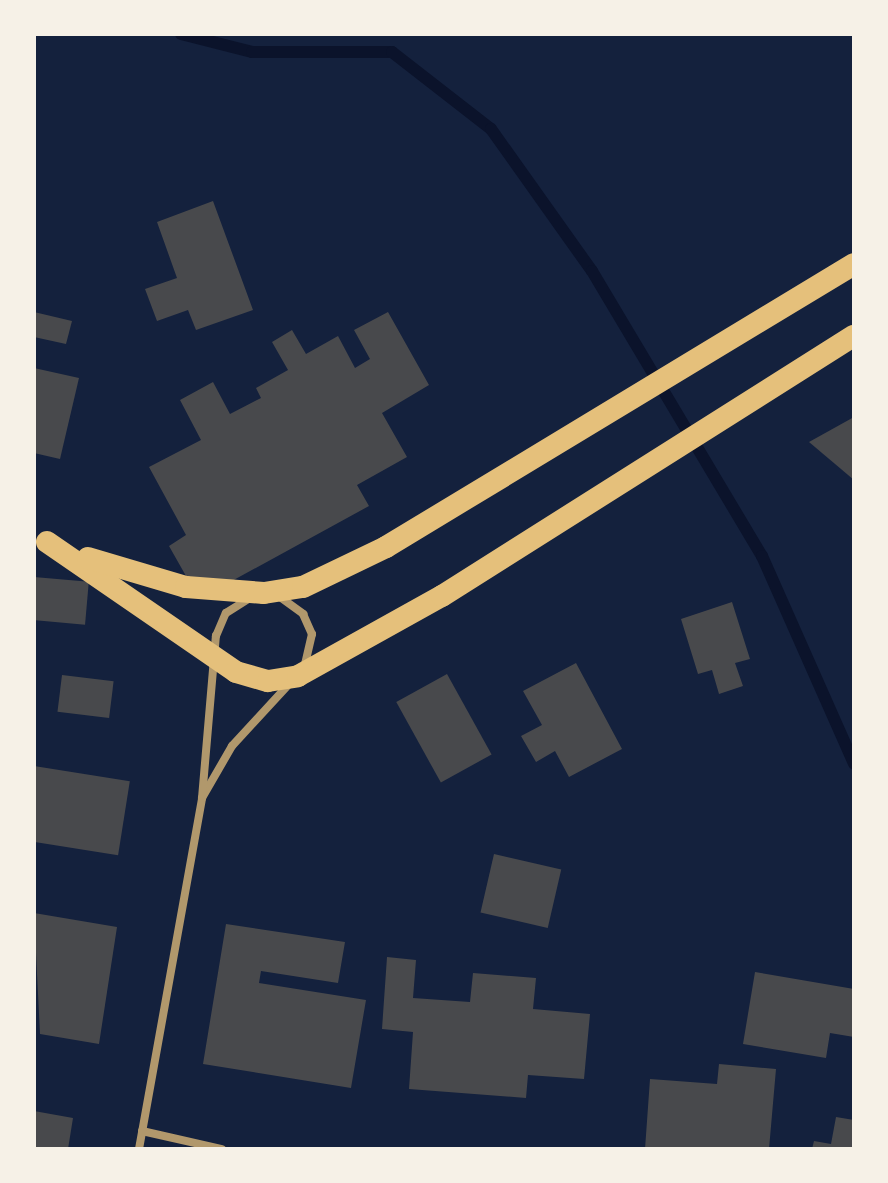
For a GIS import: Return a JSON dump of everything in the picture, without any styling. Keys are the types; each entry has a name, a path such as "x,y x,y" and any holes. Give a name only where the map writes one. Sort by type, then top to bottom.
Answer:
{"highway":[{"path":"41,540 147,578 264,593 341,571 854,264"},
{"path":"41,540 213,657 268,681 298,676 442,596 854,336"}],"street":[{"path":"139,1149 202,798 213,657 226,613 264,593 303,614 312,634 298,676 232,746 202,798"},
{"path":"142,1131 222,1149"}],"building":[{"path":"213,201 253,310 196,330 188,310 157,321 145,289 177,278 157,222"},
{"path":"34,312 72,321 66,344 34,337"},
{"path":"388,312 429,385 382,413 407,457 357,485 369,506 199,599 169,546 186,535 149,467 201,440 180,400 213,382 230,414 261,398 256,388 288,370 272,342 292,330 306,354 338,336 355,368 370,359 354,330"},
{"path":"34,368 79,378 60,459 34,453"},
{"path":"854,417 854,480 809,442"},
{"path":"34,577 89,582 85,625 34,620"},
{"path":"732,602 750,659 735,663 743,686 719,694 712,670 698,674 681,619"},
{"path":"576,663 622,749 569,777 555,751 536,762 521,736 542,725 523,691"},
{"path":"447,674 492,754 441,783 396,702"},
{"path":"62,675 114,681 109,718 57,712"},
{"path":"34,766 130,781 118,855 34,842"},
{"path":"494,854 561,870 548,928 481,912"},
{"path":"34,913 117,927 99,1044 40,1034"},
{"path":"226,924 345,942 338,983 261,971 259,983 366,1000 351,1088 203,1064"},
{"path":"387,957 416,960 413,998 470,1002 473,973 536,978 533,1009 590,1014 584,1079 528,1075 526,1098 409,1089 413,1032 382,1029"},
{"path":"755,972 854,989 854,1037 830,1033 826,1058 743,1044"},
{"path":"719,1064 776,1069 769,1149 645,1149 650,1079 717,1084"},
{"path":"34,1111 73,1118 68,1149 34,1149"},
{"path":"836,1117 854,1120 854,1149 812,1149 814,1141 831,1144"}],"waterway":[{"path":"181,34 252,52 392,52 491,129 592,271 762,556 854,764"}]}
